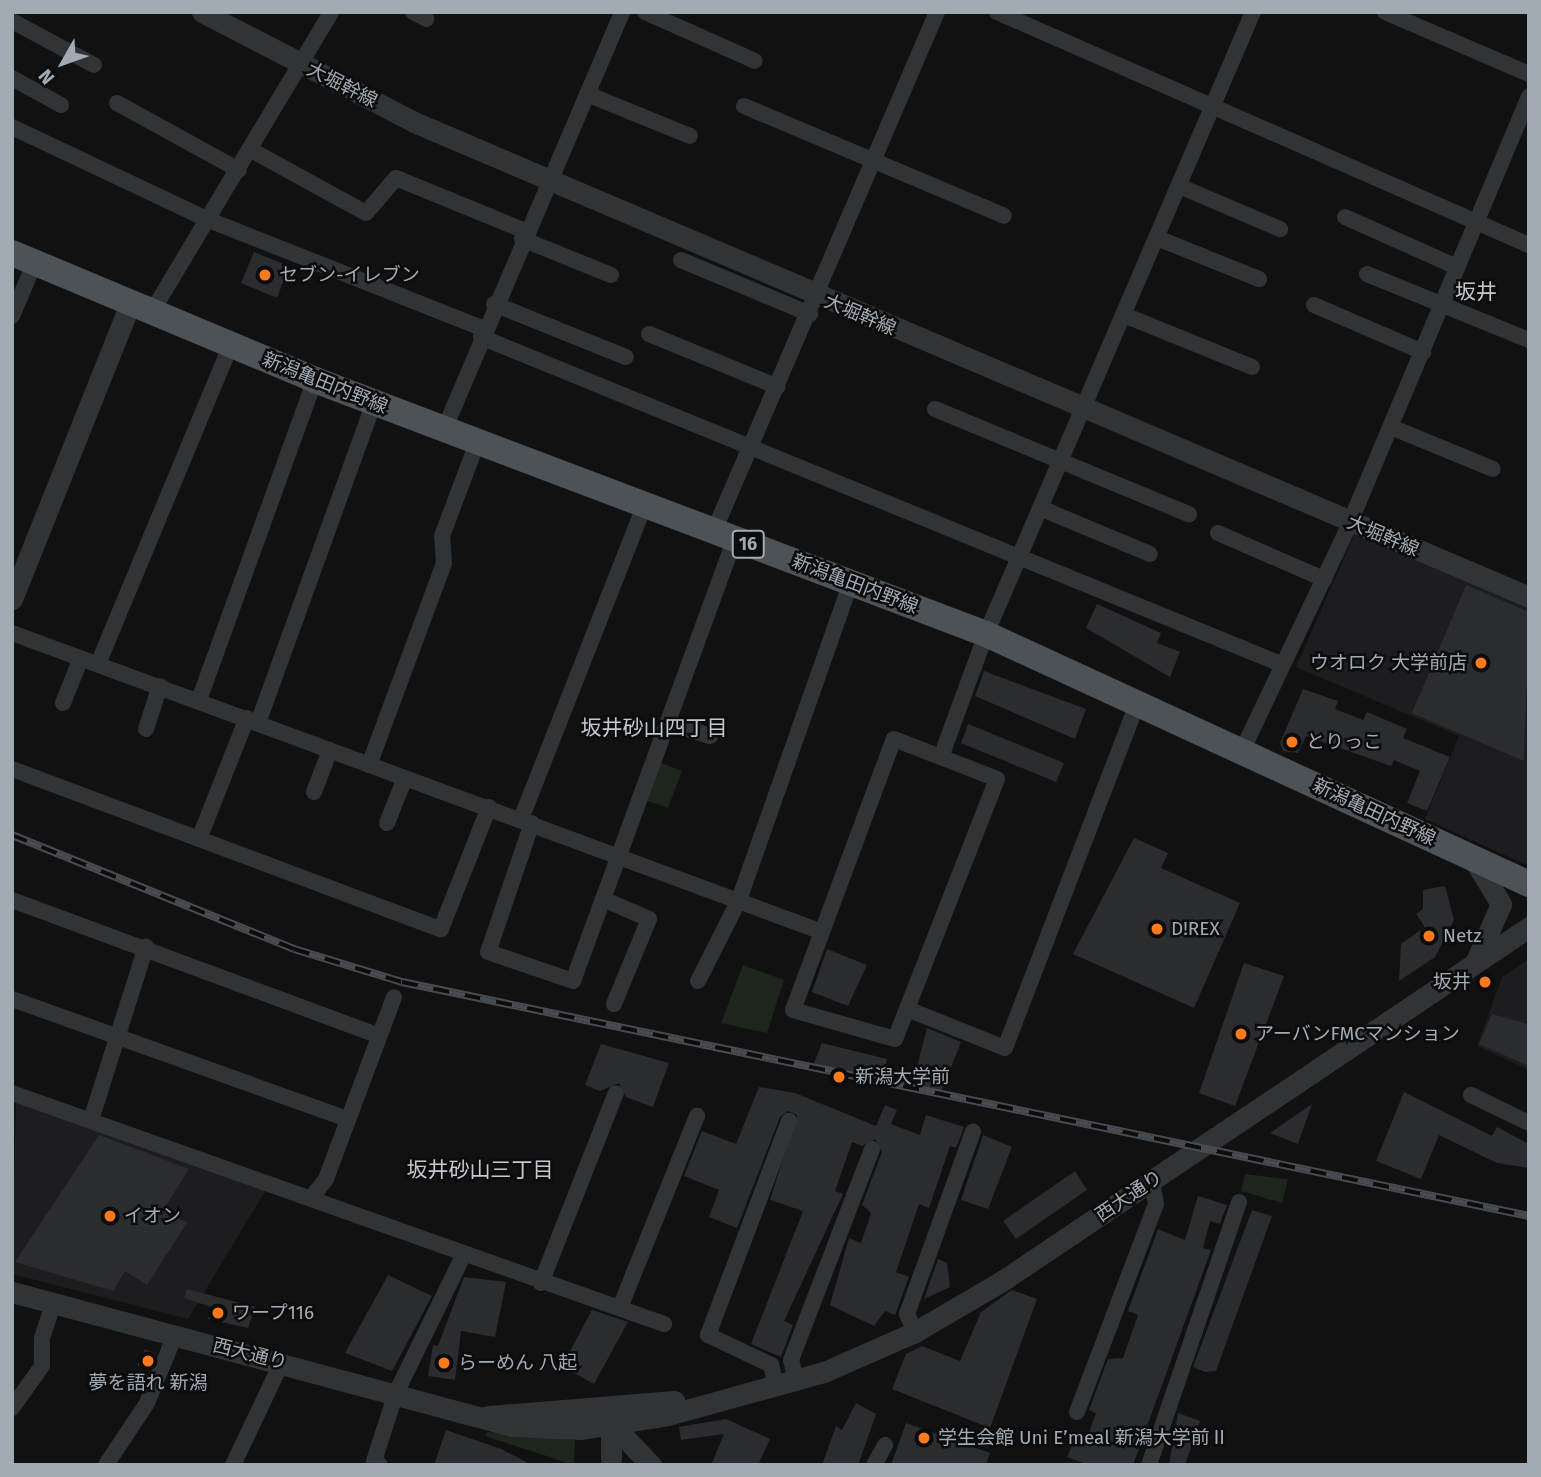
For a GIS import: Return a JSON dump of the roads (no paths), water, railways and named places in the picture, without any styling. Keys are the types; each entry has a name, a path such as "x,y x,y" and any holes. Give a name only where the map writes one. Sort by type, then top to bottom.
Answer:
{"main road":[{"name":"新潟亀田内野線","path":"23,257 315,380 986,634 1529,884"}],"street":[{"name":"大堀幹線","path":"202,12 300,64 814,306 1084,408 1529,597"},
{"path":"12,599 142,306 209,220 331,12"},
{"path":"444,430 494,304 622,12"},
{"path":"645,12 755,61"},
{"path":"644,506 527,821 488,952 573,981 668,723 751,448 814,306 937,12"},
{"path":"997,12 1214,103 1529,245"},
{"path":"941,757 986,634 1253,12"},
{"path":"1385,12 1529,74"},
{"path":"12,21 94,65"},
{"path":"12,78 61,105"},
{"path":"587,94 690,136"},
{"path":"1242,751 1324,579 1391,427 1529,96"},
{"path":"117,103 239,170"},
{"path":"744,106 1004,216"},
{"path":"12,127 209,220 751,448 1020,555 1283,665"},
{"path":"251,150 366,213 396,178 611,275"},
{"path":"1179,186 1280,229"},
{"path":"1345,218 1457,268"},
{"path":"1157,238 1259,279"},
{"path":"12,316 23,257"},
{"path":"681,260 814,306"},
{"path":"1367,274 1529,340"},
{"path":"494,304 626,357"},
{"path":"1314,305 1423,352"},
{"path":"1124,315 1252,367"},
{"path":"649,334 778,387"},
{"path":"98,664 231,344"},
{"path":"199,700 315,380"},
{"path":"199,839 253,721 374,403"},
{"path":"935,409 1189,514"},
{"path":"1391,427 1493,469"},
{"path":"369,765 444,563 442,536 477,443"},
{"path":"1040,508 1150,554"},
{"path":"1218,533 1324,579"},
{"path":"698,981 739,900 851,582"},
{"path":"12,633 822,932"},
{"path":"63,703 81,658"},
{"path":"145,729 160,686"},
{"path":"907,1009 1005,1048 1137,704"},
{"path":"668,723 710,736"},
{"path":"894,739 941,757 997,779 895,1039 793,1010 894,739"},
{"path":"314,792 330,750"},
{"path":"12,769 441,929 489,807"},
{"path":"387,823 405,778"},
{"path":"1473,859 1501,904 1475,962"},
{"path":"603,899 649,919 614,1004"},
{"path":"12,900 146,947 379,1036"},
{"name":"西大通り","path":"488,1416 511,1409 590,1409 699,1402 786,1383 915,1332 1152,1181 1529,927"},
{"path":"91,1120 146,947"},
{"path":"312,1197 326,1179 394,997"},
{"path":"12,999 348,1119"},
{"path":"12,1093 312,1197 463,1256 541,1283 621,1305 664,1324"},
{"path":"541,1283 616,1093"},
{"path":"1471,1095 1529,1123"},
{"path":"621,1305 697,1116"},
{"path":"786,1383 771,1365 708,1335 789,1121"},
{"path":"915,1332 907,1314 973,1132"},
{"path":"786,1383 791,1360 872,1149"},
{"path":"1077,1412 1156,1205 1152,1181"},
{"path":"1149,1465 1240,1202"},
{"path":"374,1464 396,1393 463,1256"},
{"name":"西大通り","path":"12,1292 488,1416 512,1426 581,1429 668,1415 699,1402"},
{"path":"12,1408 42,1366 42,1338 53,1304"},
{"path":"106,1465 147,1403 175,1335"},
{"path":"233,1465 282,1362"},
{"path":"613,1462 614,1424 631,1406"},
{"path":"590,1409 614,1424 650,1463"},
{"path":"650,1463 652,1441 668,1415"},
{"path":"581,1429 613,1462"},
{"path":"874,1465 885,1445"}],"railway":[{"path":"12,835 294,949 402,982 1529,1216"}],"place":[{"name":"セブン-イレブン","path":"265,275"},
{"name":"ウオロク 大学前店","path":"1481,663"},
{"name":"とりっこ","path":"1292,742"},
{"name":"D!REX","path":"1157,929"},
{"name":"Netz","path":"1429,936"},
{"name":"坂井","path":"1485,982"},
{"name":"アーバンFMCマンション","path":"1241,1034"},
{"name":"新潟大学前","path":"839,1077"},
{"name":"イオン","path":"110,1216"},
{"name":"ワープ116","path":"218,1313"},
{"name":"夢を語れ 新潟","path":"148,1361"},
{"name":"らーめん 八起","path":"444,1363"},
{"name":"学生会館 Uni E’meal 新潟大学前Ⅱ","path":"924,1438"}],"district":[{"name":"坂井","path":"1476,292"},
{"name":"坂井砂山四丁目","path":"654,728"},
{"name":"坂井砂山三丁目","path":"480,1170"}]}
